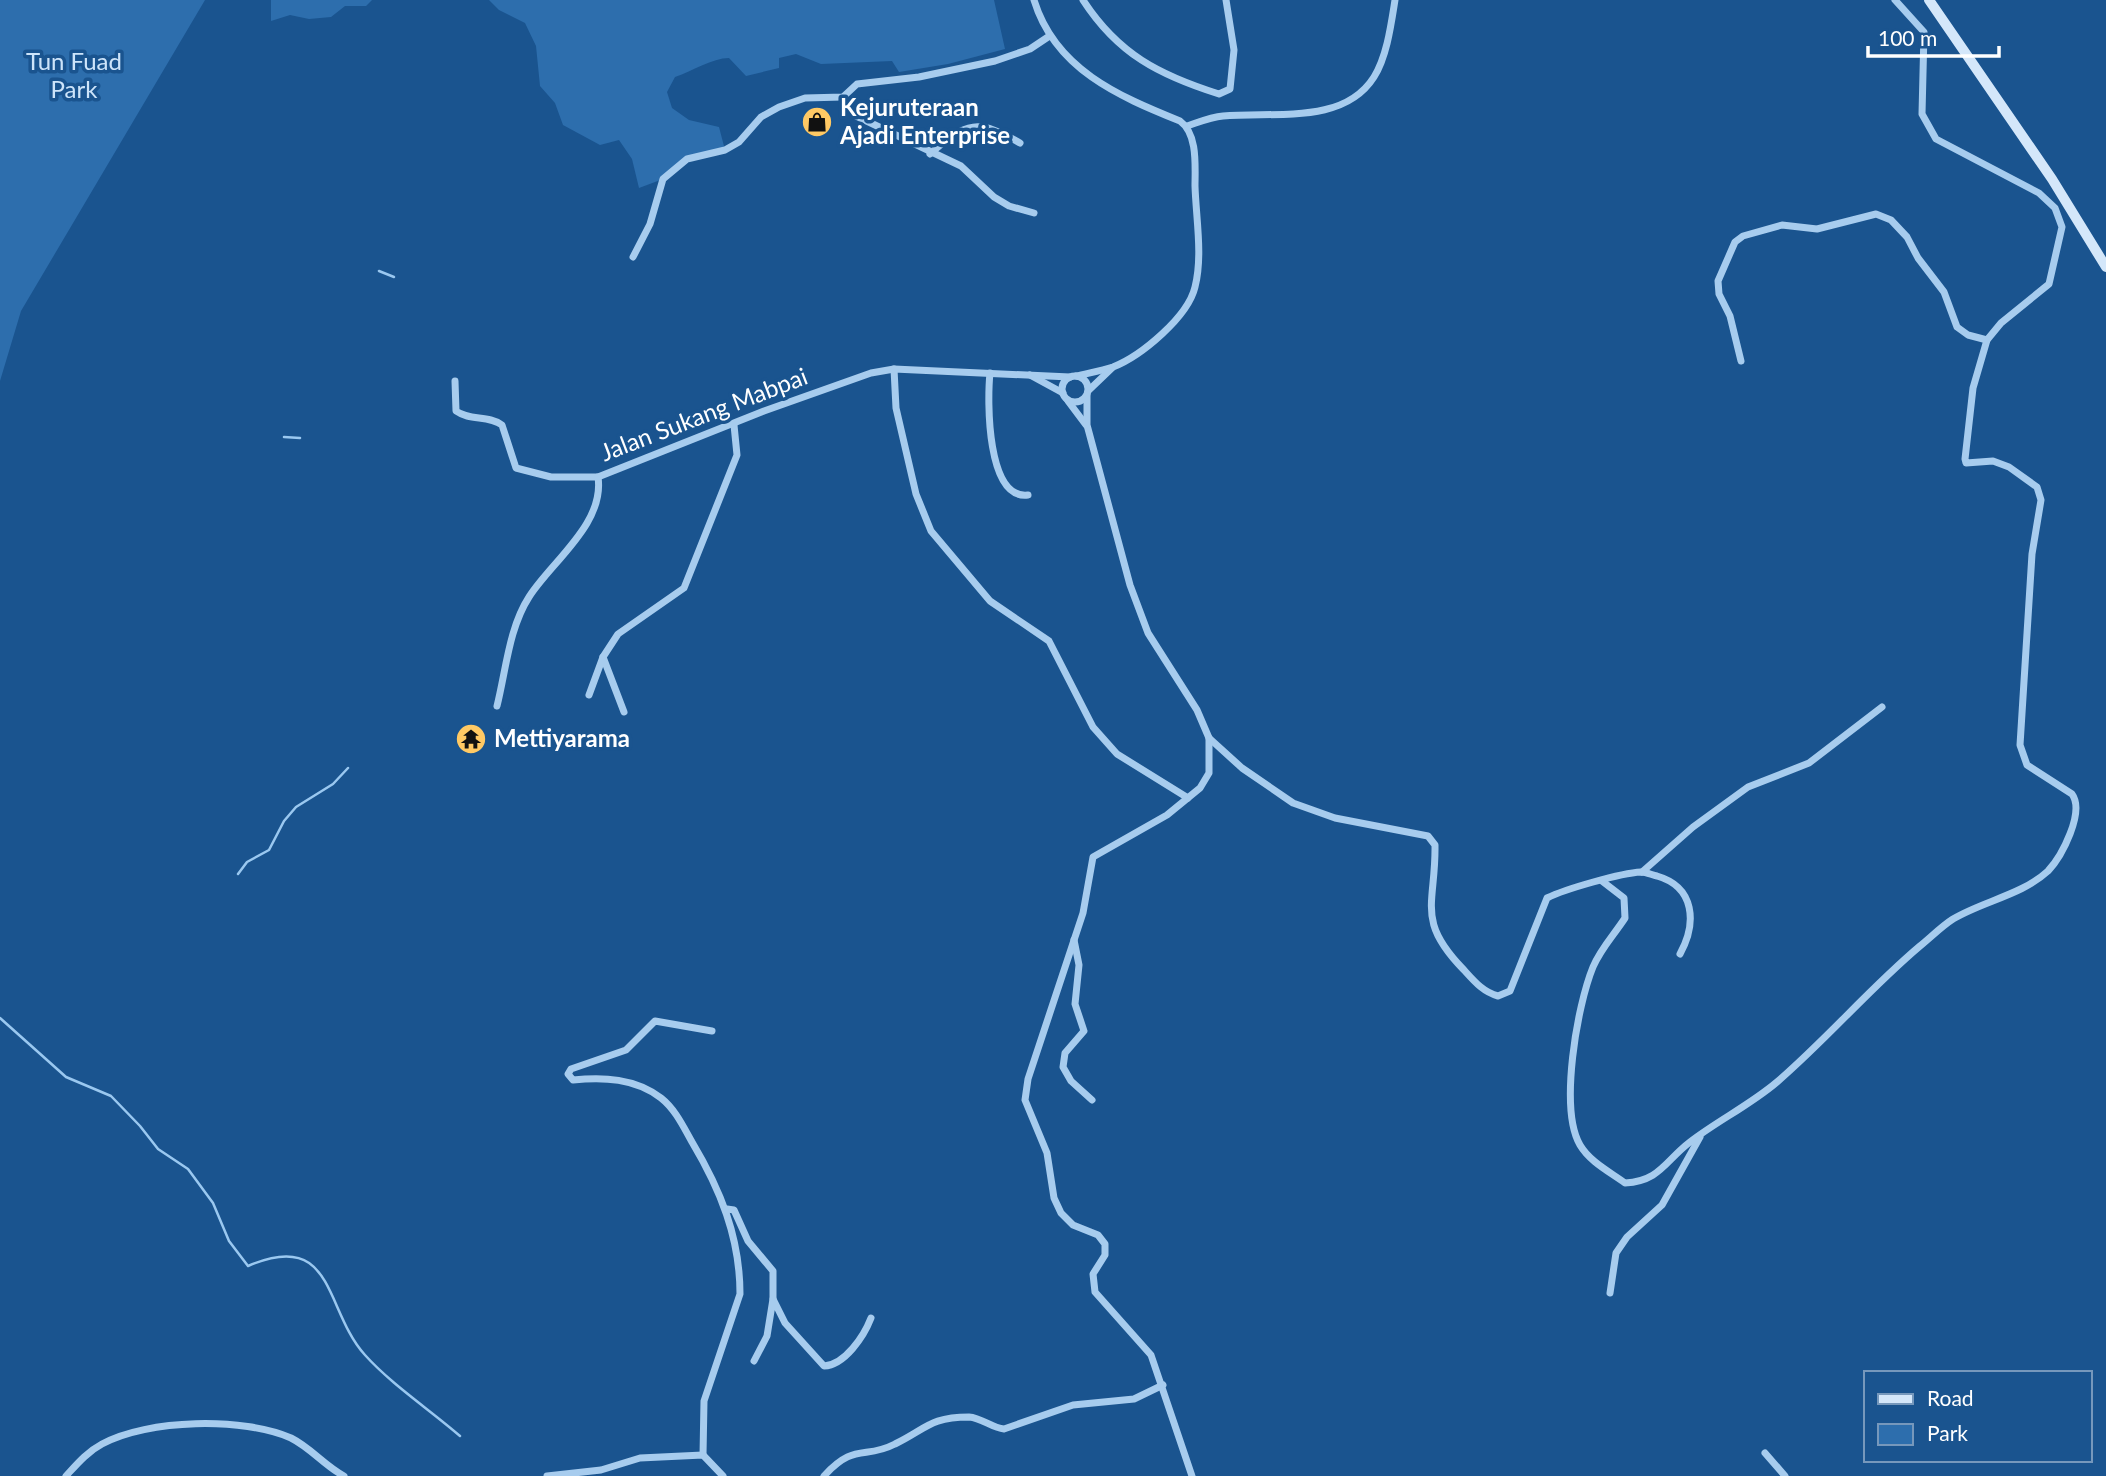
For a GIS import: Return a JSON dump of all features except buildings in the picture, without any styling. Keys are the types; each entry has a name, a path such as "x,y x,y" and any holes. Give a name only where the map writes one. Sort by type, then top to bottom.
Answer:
{"street":[{"path":"1034,0 1048,37 1098,82 1187,126 1219,116 1317,112 1349,100 1365,89 1375,76 1391,27 1395,0"},
{"path":"1083,0 1105,29 1155,71 1219,94 1230,89 1234,50 1226,0"},
{"path":"1895,0 1924,32 1922,114 1926,127 1936,139 2039,193 2056,208 2062,227"},
{"path":"1929,0 2074,214 2106,267"},
{"path":"633,257 650,224 663,179 681,164 739,142 761,117 805,98 843,97 857,84 919,77 995,61 1030,49 1048,37"},
{"path":"843,97 854,115 930,154 961,166 1009,206 1034,213"},
{"path":"930,154 956,134 976,125 988,125 1020,143"},
{"name":"Jalan Sukang Mabpai","path":"1088,392 1112,367 1157,339 1175,320 1195,287 1195,171 1193,147 1187,126"},
{"path":"1741,362 1730,316 1718,294 1718,281 1735,242 1744,236 1782,225 1817,229 1876,214 1891,220 1907,237 1918,258 1944,292 1957,327 1968,335 1987,340"},
{"path":"1602,881 1624,898 1625,918 1606,942 1584,996 1569,1092 1573,1132 1582,1148 1625,1183 1640,1182 1656,1175 1691,1140 1700,1138 1778,1082 1917,949 1954,919 2005,898 2046,872 2060,854 2075,815 2076,800 2027,765 2020,746 2032,554 2041,500 2037,488 2009,467 1993,461 1966,463 1973,388 1987,340 2001,323 2049,284 2062,227 2074,214"},
{"name":"Jalan Sukang Mabpai","path":"455,381 456,411 466,418 496,421 502,425 516,468 551,477 598,477 858,377 894,369 1073,376 1112,367"},
{"path":"894,369 896,408 916,494 931,531 990,601 1049,642 1093,727 1117,754 1188,798"},
{"path":"990,373 988,416 1006,489 1018,497 1028,495"},
{"name":"Jalan Sukang Mabpai","path":"1028,374 1065,396"},
{"path":"1087,425 1065,396 1063,384 1073,376 1085,380 1088,392 1087,425 1130,585 1148,633 1197,710 1209,738 1242,768 1293,803 1335,818 1428,836 1435,845 1429,904 1439,942 1468,975 1490,994 1498,996 1510,990 1547,898 1642,872 1693,827 1748,787 1809,763 1882,707"},
{"path":"1065,396 1080,402 1088,392"},
{"path":"589,695 603,657 618,634 684,588 737,455 734,425"},
{"path":"497,706 517,619 530,596 589,520 598,477"},
{"path":"603,657 624,712"},
{"path":"1192,1476 1152,1354 1095,1292 1093,1274 1105,1255 1105,1244 1098,1235 1073,1225 1061,1213 1054,1198 1044,1144 1025,1100 1028,1079 1083,913 1093,857 1167,815 1207,779 1209,738"},
{"path":"1642,872 1674,882 1689,903 1690,930 1680,954"},
{"path":"1074,939 1079,965 1075,1004 1084,1031 1066,1053 1063,1067 1071,1082 1092,1100"},
{"path":"712,1031 655,1021 625,1050 571,1069 568,1074 573,1080 617,1079 660,1097 682,1125 718,1185 727,1209 740,1275 740,1294 704,1401 703,1455 723,1476"},
{"path":"1611,1293 1616,1253 1627,1237 1662,1205 1700,1138"},
{"path":"727,1209 734,1210 748,1241 773,1271 773,1298 767,1336 754,1362"},
{"path":"773,1298 785,1323 824,1367 830,1366 846,1354 867,1330 871,1318"},
{"path":"824,1476 837,1461 852,1453 893,1446 933,1421 975,1418 995,1428 1004,1429 1073,1405 1135,1399 1163,1385"},
{"path":"66,1476 87,1453 127,1433 203,1422 253,1428 291,1438 344,1476"},
{"path":"1765,1453 1785,1476"},
{"path":"547,1476 587,1474 640,1458 703,1455"}],"green space":[{"name":"Tun Fuad Park","path":"0,0 205,0 21,311 0,381"},
{"path":"271,0 372,0 366,6 345,6 331,17 309,19 290,15 271,21"},
{"path":"489,0 994,0 1005,49 948,64 899,72 892,61 821,64 796,54 779,58 779,68 746,76 729,58 709,62 675,77 667,92 672,108 689,120 719,127 725,150 687,159 663,179 639,188 632,159 619,140 600,145 563,125 555,103 540,86 536,46 525,23 499,10"}],"waterway":[{"path":"379,271 394,277"},
{"path":"284,437 300,438"},
{"path":"238,874 247,862 269,850 284,821 296,807 333,784 348,768"},
{"path":"0,1018 66,1077 111,1096 158,1149 188,1169 213,1203 229,1241 248,1266 276,1257 297,1258 312,1266 324,1279 352,1337 365,1355 399,1387 460,1436"}],"place":[{"name":"Kejuruteraan Ajadi Enterprise","path":"817,122"},
{"name":"Mettiyarama","path":"471,739"}]}
